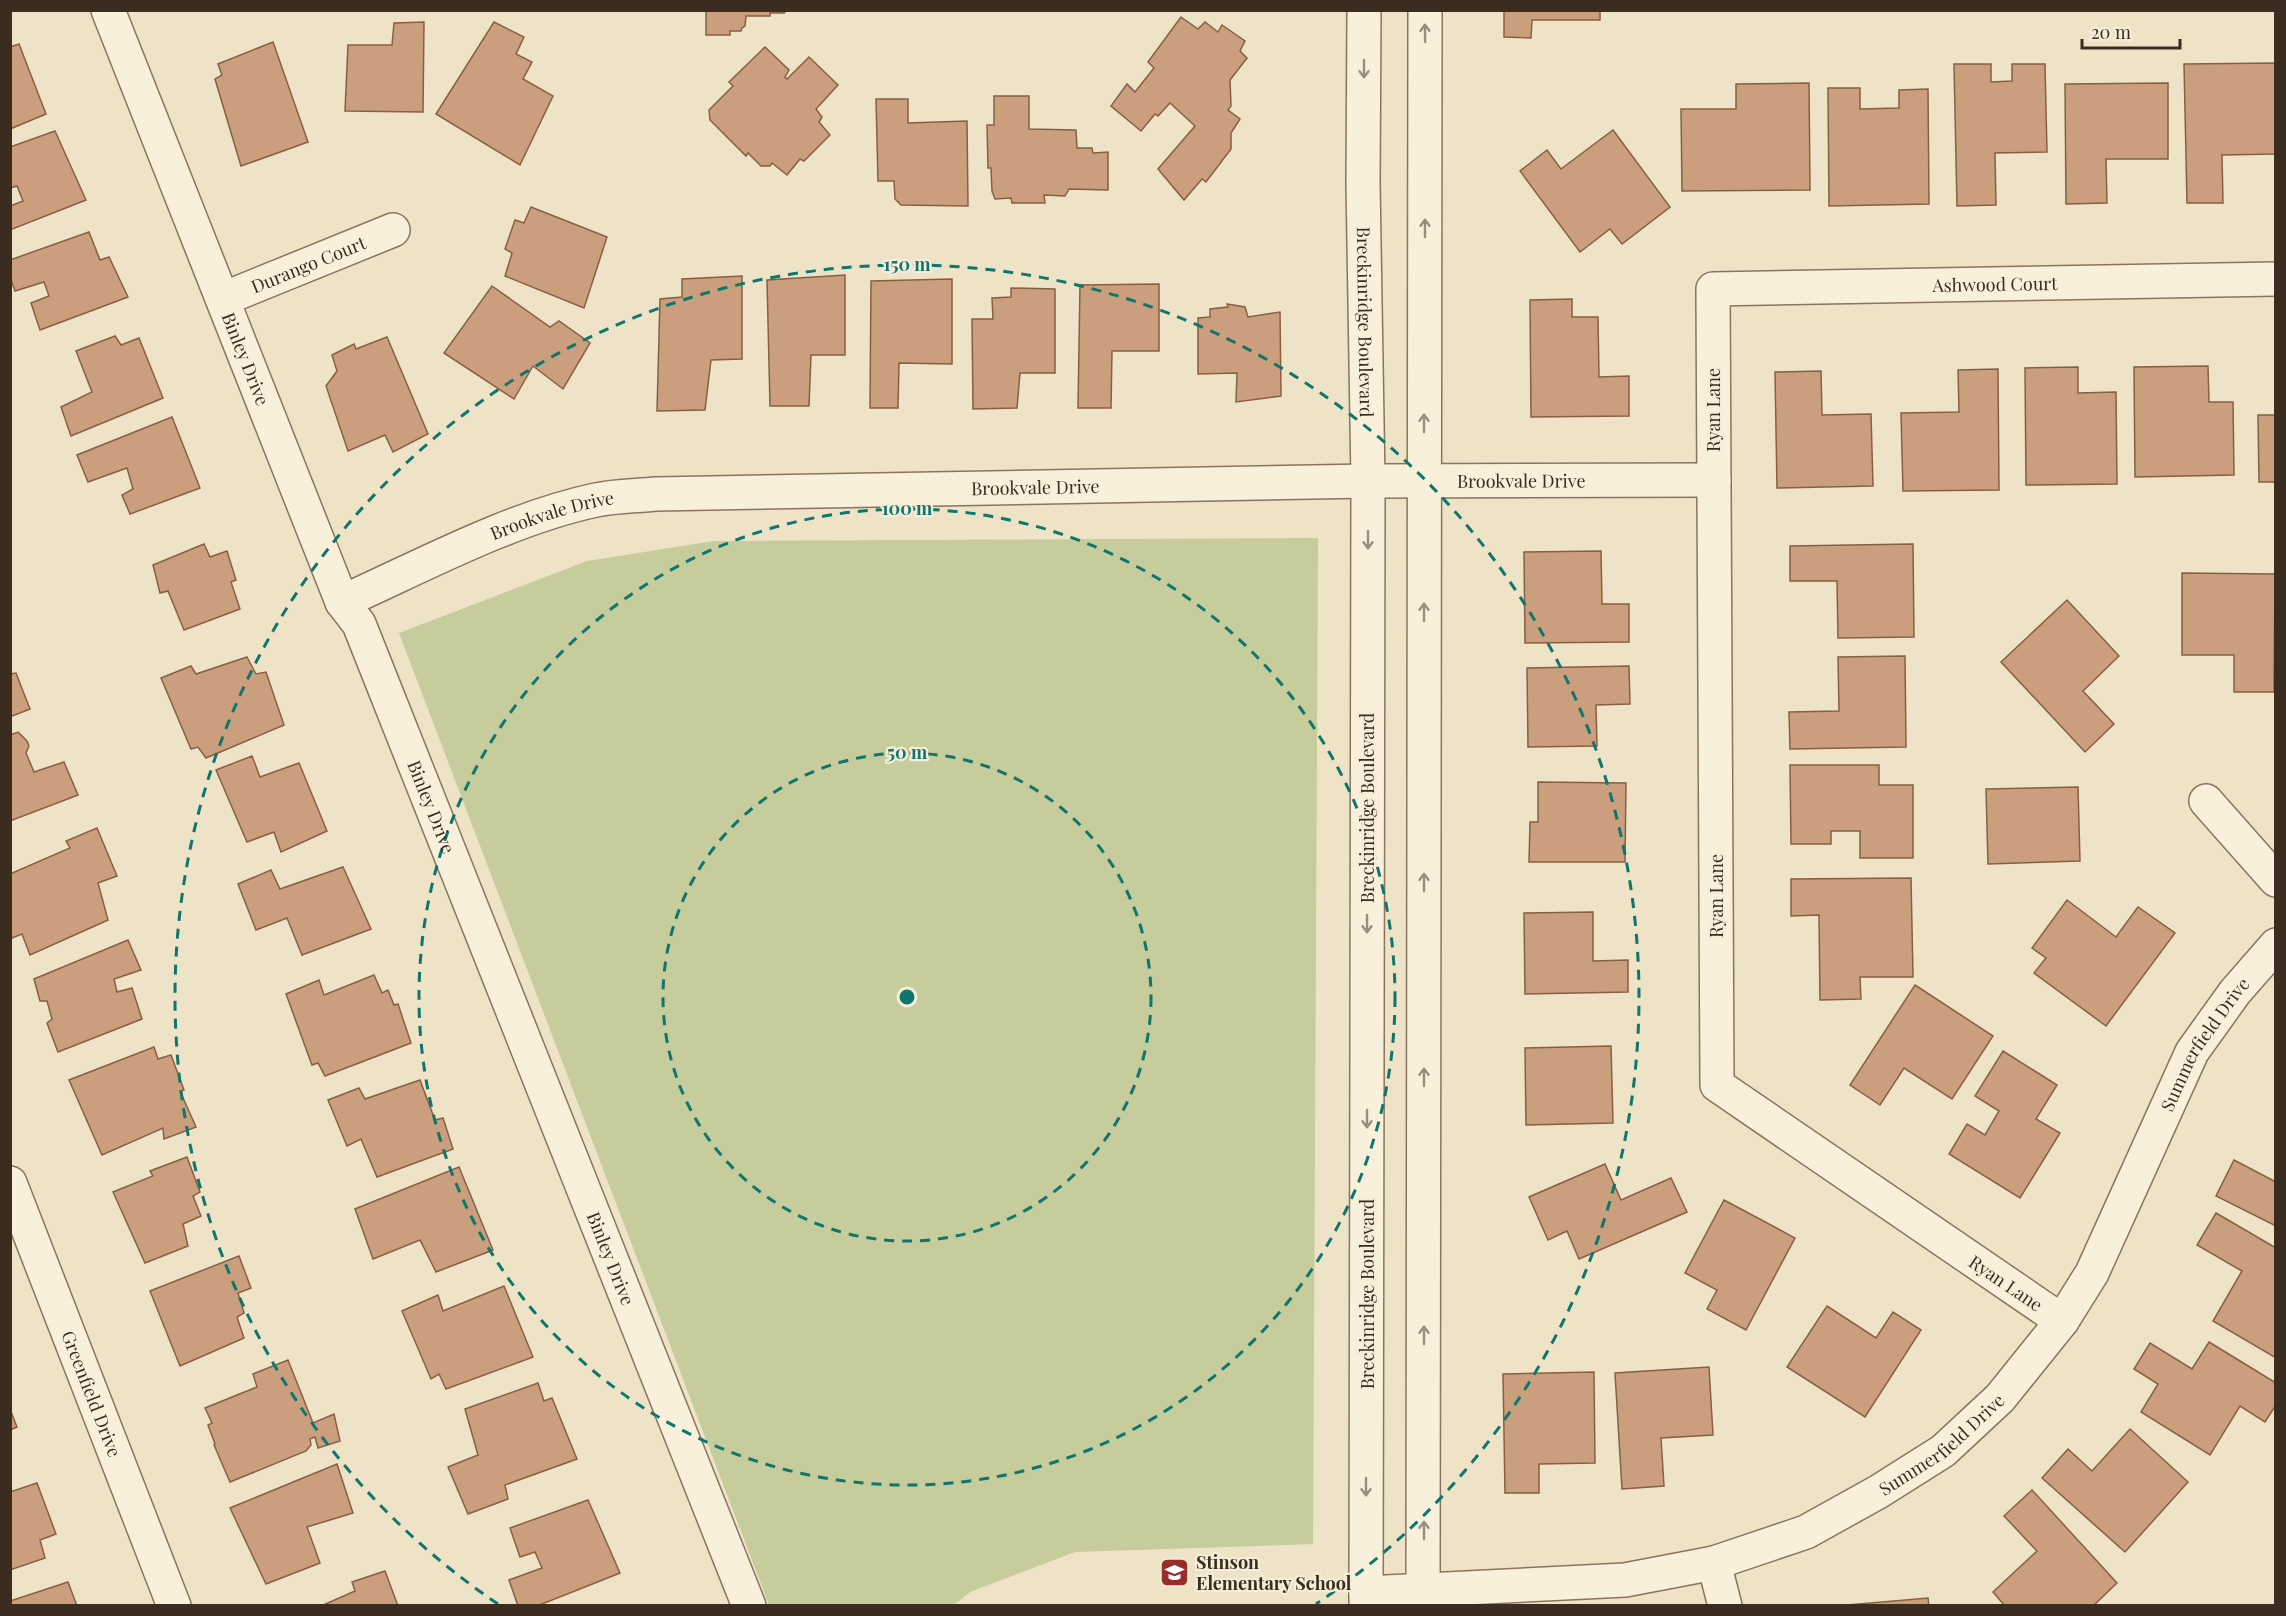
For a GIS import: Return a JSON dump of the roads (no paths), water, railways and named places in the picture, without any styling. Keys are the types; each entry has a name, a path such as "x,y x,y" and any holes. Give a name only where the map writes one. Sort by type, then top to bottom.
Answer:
{"street":[{"name":"Binley Drive","path":"108,10 342,603 359,624 749,1605"},
{"name":"Breckinridge Boulevard","path":"1365,10 1363,183 1368,481 1366,1599"},
{"path":"1424,1597 1425,10"},
{"name":"Durango Court","path":"223,299 393,230"},
{"name":"Ashwood Court","path":"1713,289 2276,279"},
{"name":"Ryan Lane","path":"1713,289 1717,1086 2062,1321"},
{"name":"Brookvale Drive","path":"342,603 546,513 598,500 668,494 1368,481 1714,480"},
{"path":"2206,801 2276,880"},
{"name":"Summerfield Drive","path":"1366,1599 1424,1597 1625,1580 1714,1563 1806,1532 1878,1492 1943,1451 2000,1398 2062,1321 2092,1273 2192,1052 2235,992 2276,945"},
{"name":"Greenfield Drive","path":"10,1183 174,1605"},
{"path":"1714,1563 1725,1605"}],"place":[{"name":"Stinson Elementary School","path":"1175,1572"}]}
